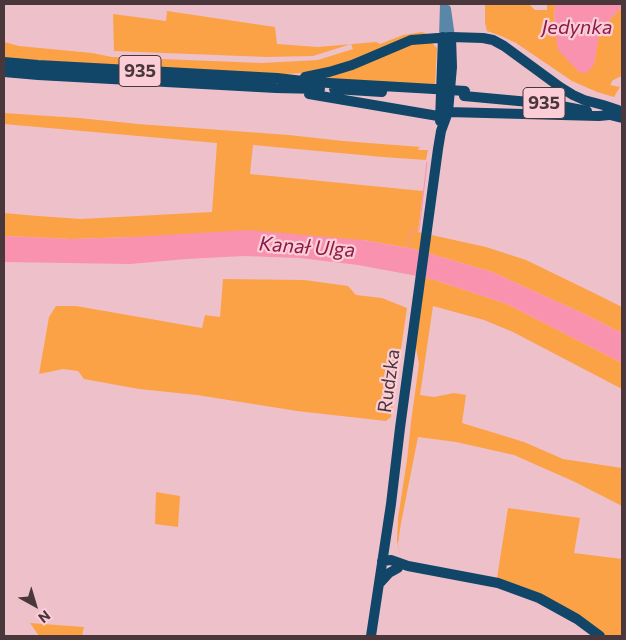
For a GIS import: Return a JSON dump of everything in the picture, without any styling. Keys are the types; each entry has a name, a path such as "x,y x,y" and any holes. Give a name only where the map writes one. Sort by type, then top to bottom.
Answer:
{"main road":[{"path":"276,83 310,77 352,65 411,40 447,37 483,38 493,40 516,54 573,95 584,100 603,104 618,113"},
{"name":"Rudzka","path":"371,636 441,131 452,67 447,37"},
{"name":"935","path":"4,62 276,83"},
{"name":"935","path":"4,72 38,75 276,83 312,82 433,92 524,94 554,98 618,113"},
{"path":"276,83 444,114 599,116 618,113"},
{"path":"385,543 390,553 401,565"},
{"path":"382,561 390,567 401,565 498,583 539,598 577,619 600,636"},
{"path":"379,584 389,573 401,565"}],"street":[{"name":"Rudzka","path":"445,4 447,37"}],"shaded area":[{"path":"485,4 529,4 535,10 547,10 547,4 555,4 554,23 594,64 599,31 622,7 622,76 613,80 610,85 620,87 614,97 572,81 516,43 487,31"},
{"path":"167,11 275,27 277,44 318,47 350,44 313,56 267,57 114,51 113,14 166,21"},
{"path":"422,32 426,34 322,72 267,75 4,58 4,42 19,46 92,53 112,57 262,63 318,60 353,49 351,44 376,42 380,44 403,35"},
{"path":"430,41 437,48 435,84 311,79 410,44"},
{"path":"4,113 421,147 418,148 419,150 428,150 426,160 253,145 250,174 423,191 418,232 486,247 526,260 590,291 622,307 622,333 492,272 414,249 363,240 132,237 72,239 4,236 4,213 81,219 212,212 217,143 4,124"},
{"path":"416,276 428,278 507,304 622,363 622,389 513,332 484,320 433,306 420,395 434,397 454,393 466,395 462,423 524,442 563,459 622,468 622,506 575,482 514,455 456,442 418,437 398,544 401,560 397,541 398,518 419,364 416,348"},
{"path":"223,279 304,280 348,286 356,295 382,298 407,308 391,417 386,421 297,411 197,395 139,389 84,379 78,371 63,369 39,374 49,317 56,306 76,306 202,328 205,315 220,317"},
{"path":"156,492 180,496 178,527 155,524"},
{"path":"508,508 580,518 574,553 622,559 622,636 605,636 584,619 497,578"},
{"path":"30,623 84,627 82,636 39,636"}],"water":[{"name":"Jedynka","path":"555,4 622,4 622,7 600,30 594,64 586,73 579,72 558,50 554,23"},
{"name":"Kanał Ulga","path":"248,230 363,240 414,249 492,272 622,333 622,363 507,304 428,278 358,265 300,258 244,256 130,264 4,262 4,236 72,239"}],"waterway":[{"path":"407,248 411,231 419,231 427,162"}]}
